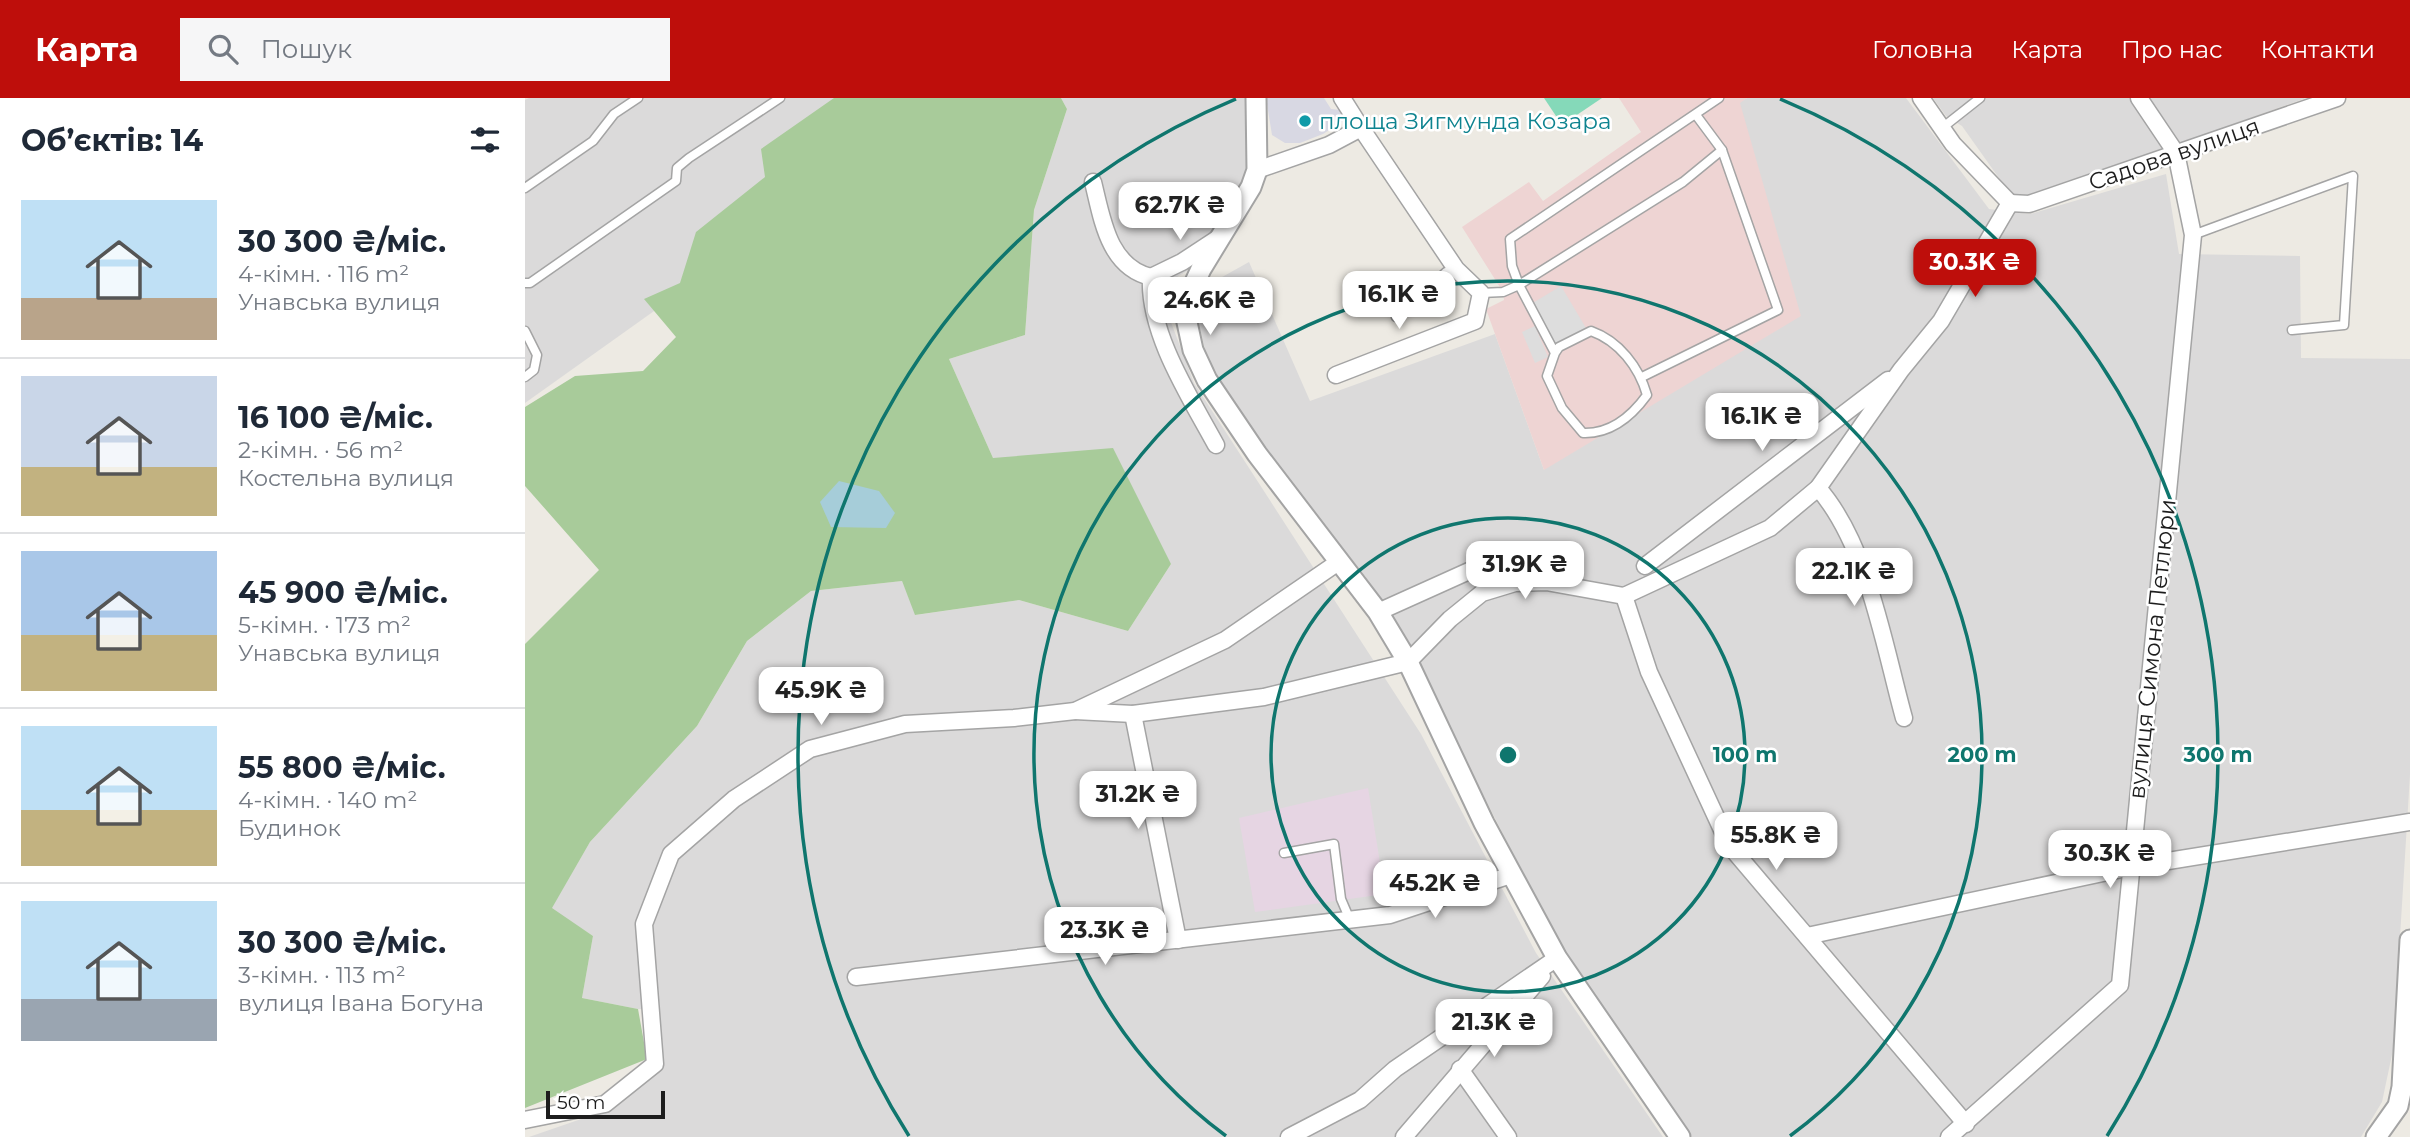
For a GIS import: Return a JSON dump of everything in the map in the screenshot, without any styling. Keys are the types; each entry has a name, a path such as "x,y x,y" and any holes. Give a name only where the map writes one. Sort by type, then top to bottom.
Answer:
{"street":[{"path":"1256,98 1258,170 1190,293 1185,313 1193,350 1207,380 1235,422 1337,563 1378,612 1408,662 1511,875 1557,958 1680,1137"},
{"path":"1336,374 1475,321 1481,293 1456,269 1342,98"},
{"path":"525,1120 605,1104 656,1064 644,924 671,854 734,799 810,749 905,724 1013,718 1075,710 1133,714 1263,697 1408,662 1450,619 1482,593 1515,583 1546,582 1624,596 1770,528 1818,488 1901,370 1941,321 2010,203 1942,128 1920,98"},
{"name":"вулиця Симона Петлюри","path":"1949,1137 2120,985 2193,235 2176,153 2139,98"},
{"name":"Садова вулиця","path":"2010,203 2029,204 2337,98"},
{"path":"1258,170 1329,145 1361,128"},
{"path":"1093,182 1111,244 1118,257 1144,275 1151,277 1182,262 1222,236"},
{"path":"1151,277 1161,334 1174,367 1216,444"},
{"path":"1645,565 1901,370"},
{"path":"1818,488 1837,510 1868,587 1904,718"},
{"path":"1378,612 1509,553"},
{"path":"1075,710 1225,640 1337,563"},
{"path":"1624,596 1649,672 1729,845 1966,1124"},
{"path":"1133,714 1178,940"},
{"path":"1807,936 2131,867 2410,822"},
{"path":"856,977 1390,915 1511,875"},
{"path":"2383,1132 2406,1087 2410,940"},
{"path":"1404,1137 1557,958"},
{"path":"1289,1137 1360,1100 1395,1069 1557,958"},
{"path":"1460,1069 1508,1137"}],"lane":[{"path":"525,188 593,141 614,114 638,98"},
{"path":"525,283 530,283 676,181 677,168 689,158 780,98"},
{"path":"1555,353 1522,297 1512,267 1510,240 1719,98"},
{"path":"1942,128 1980,98"},
{"path":"1642,377 1778,310 1722,150 1696,115"},
{"path":"1481,293 1503,292 1519,285 1683,182 1722,150"},
{"path":"2193,235 2353,176 2344,325 2292,330"},
{"path":"1396,317 1446,272 1456,269"},
{"path":"525,331 537,355 534,370 525,377"},
{"path":"1591,331 1606,336 1642,377 1647,396 1636,411 1598,434 1583,433 1562,408 1547,376 1555,353 1559,347 1591,331"},
{"path":"1284,853 1334,844 1341,899 1350,920"}],"shaded area":[{"path":"953,98 525,403 525,100"},
{"path":"1061,98 1248,98 1253,164 1196,266 1158,288 1194,383 1421,734 1536,953 1663,1137 529,1137 613,1108 661,1070 659,1009 638,1009 582,998 593,936 551,909 590,842 697,726 747,641 811,591 902,581 916,615 1019,600 1128,631 1171,564 993,458 949,359 1025,335 1034,210 1067,109"},
{"name":"площа Зигмунда Козара","path":"1266,98 1324,98 1331,109 1341,110 1344,116 1342,122 1323,134 1300,143 1285,143 1272,135"},
{"path":"1619,98 1747,98 1740,103 1801,316 1544,470 1486,309 1504,300 1503,292 1462,227 1529,182 1543,201 1641,132"},
{"path":"1747,98 1906,98 1989,209 2030,214 2166,174 2179,254 2300,256 2301,358 2410,359 2410,775 2393,1050 2382,1102 2361,1137 1692,1137 1565,956 1405,641 1365,576 1278,470 1208,363 1197,315 1206,286 1249,262 1310,401 1495,334 1544,470 1740,102"},
{"path":"1933,98 2306,98 2025,199 2011,195 1962,126 1946,116"},
{"path":"1561,286 1586,328 1556,346 1531,304"},
{"path":"1535,326 1548,357 1535,363 1522,332"},
{"path":"1368,788 1385,894 1255,912 1239,818"}],"green space":[{"path":"834,98 1061,98 1067,109 1034,210 1025,335 949,359 993,458 1113,448 1171,564 1128,631 1019,600 915,615 902,581 811,591 747,641 697,726 590,842 552,908 593,936 582,998 638,1009 647,1059 525,1108 525,644 599,570 525,486 525,407 575,376 643,371 676,337 644,299 680,283 696,232 765,177 761,149"},
{"path":"1544,98 1602,98 1562,125"}],"water":[{"path":"839,481 879,491 895,513 886,528 831,527 820,502"}],"place":[{"name":"площа Зигмунда Козара","path":"1305,121"}]}
